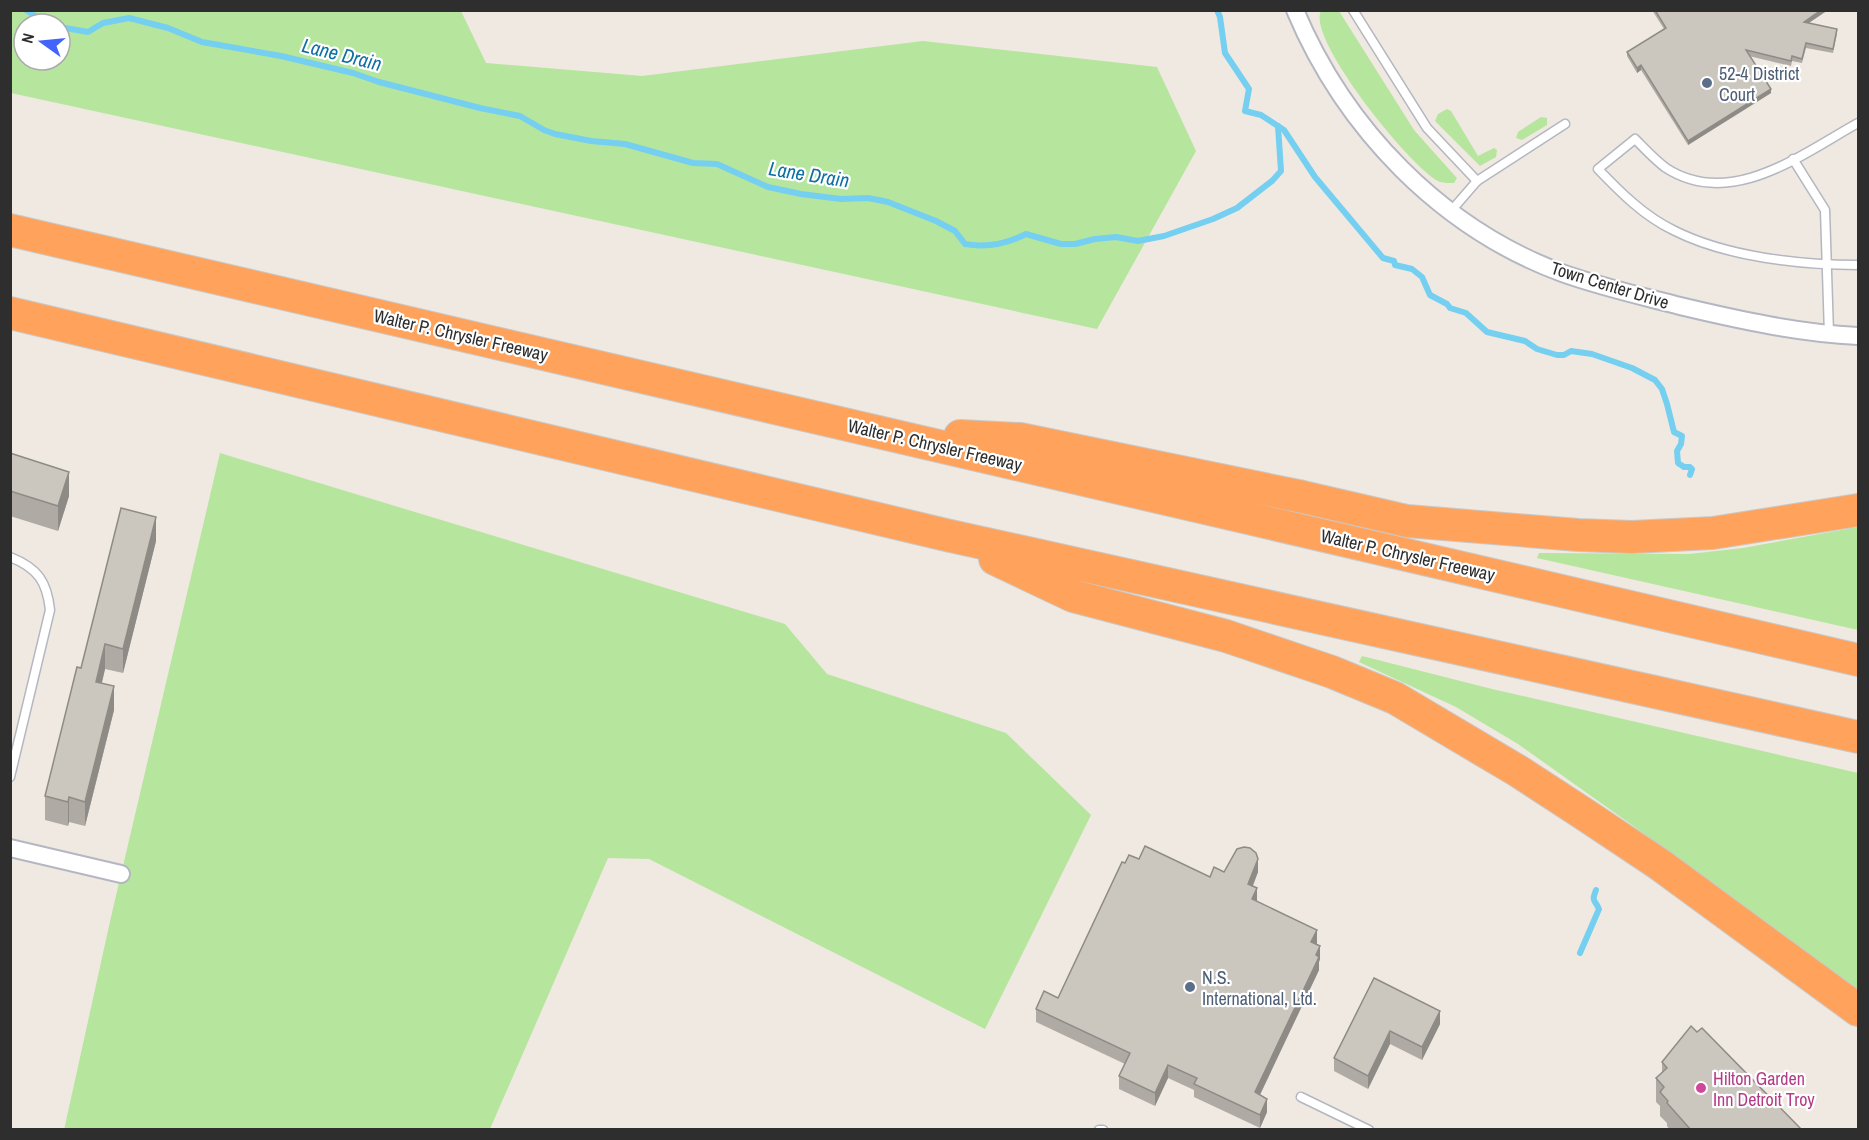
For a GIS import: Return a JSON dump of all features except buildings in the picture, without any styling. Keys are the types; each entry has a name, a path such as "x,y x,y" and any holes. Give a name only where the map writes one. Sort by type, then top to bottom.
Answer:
{"highway":[{"name":"Walter P. Chrysler Freeway","path":"10,230 1858,660"},
{"path":"10,313 946,536 1858,737"},
{"path":"887,434 1020,439 1303,496 1407,521 1578,535 1632,537 1713,533 1858,510"},
{"path":"946,536 1073,596 1226,636 1332,672 1395,698 1518,771 1659,864 1858,1010"}],"street":[{"name":"Town Center Drive","path":"1295,10 1306,37 1332,84 1365,129 1397,165 1451,211 1510,249 1552,269 1587,282 1758,324 1830,335 1858,336"},
{"path":"10,848 121,874"}],"lane":[{"path":"1353,10 1427,128 1477,181"},
{"path":"1858,123 1793,159 1749,179 1719,183 1705,182 1678,174 1664,167 1635,139 1598,169 1634,204 1671,230 1691,238 1734,251 1806,264 1858,265"},
{"path":"1451,211 1477,181 1565,124"},
{"path":"1793,159 1825,210 1830,335"},
{"path":"10,557 23,562 44,582 50,610 10,777"},
{"path":"1301,1097 1369,1130"}],"green space":[{"path":"11,11 461,11 486,63 642,76 923,41 1157,67 1196,151 1097,329 11,93"},
{"path":"1321,11 1339,11 1414,130 1457,178 1454,183 1440,182 1426,172 1407,154 1364,102 1329,47 1321,26"},
{"path":"1447,109 1451,111 1478,156 1494,148 1497,150 1496,157 1480,166 1435,121 1438,114"},
{"path":"1541,117 1547,118 1547,125 1522,140 1516,138 1518,132"},
{"path":"220,453 785,624 827,674 1006,733 1091,815 985,1029 649,859 608,858 490,1129 64,1130 111,917"},
{"path":"1858,527 1858,630 1537,558 1539,553 1689,554 1743,548"},
{"path":"1362,656 1492,689 1858,773 1858,991 1518,744 1456,707 1359,662"}],"waterway":[{"path":"1217,10 1225,53 1249,89 1245,111 1261,115 1284,130 1315,177 1383,258 1394,261 1395,265 1412,269 1422,277 1430,295 1450,308 1466,313 1487,332 1525,341 1537,349 1557,355 1564,355 1571,351 1592,354 1632,368 1655,380 1662,389 1674,432 1682,436 1677,451 1678,463 1684,467 1690,467 1692,469 1690,475"},
{"name":"Lane Drain","path":"72,29 88,32 103,23 129,18 168,28 202,42 281,56 480,108 520,116 555,134 591,141 625,144 693,163 717,164 768,187 801,194 841,199 868,198 888,202 955,231 965,244 981,246 996,244 1026,234 1061,244 1116,237 1138,241 1164,236 1213,219 1237,208 1272,181 1281,171 1278,126"},
{"path":"1580,953 1599,909 1594,899 1596,890"}],"place":[{"name":"52-4 District Court","path":"1707,83"},
{"name":"N.S. International, Ltd.","path":"1190,987"},
{"name":"Hilton Garden Inn Detroit Troy","path":"1701,1088"}]}
